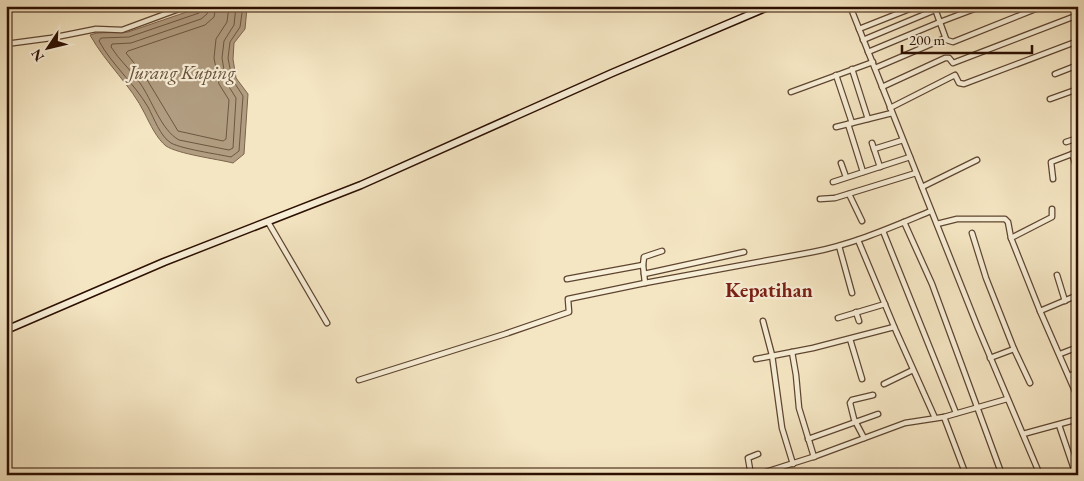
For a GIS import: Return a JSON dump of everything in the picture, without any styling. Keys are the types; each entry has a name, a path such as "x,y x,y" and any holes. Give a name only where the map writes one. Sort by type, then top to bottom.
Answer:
{"street":[{"path":"6,44 96,29 122,30 187,6"},
{"path":"6,330 100,289 408,165 612,73 770,6"},
{"path":"850,6 990,358 1040,475"},
{"path":"859,29 917,6"},
{"path":"868,52 982,6"},
{"path":"875,68 946,39 953,42 1043,6"},
{"path":"863,40 934,8 946,39"},
{"path":"953,63 1078,15"},
{"path":"882,87 945,58 949,58 953,63 955,75 959,83 964,84 1078,41"},
{"path":"791,92 873,62"},
{"path":"1055,74 1078,65"},
{"path":"852,69 868,119"},
{"path":"836,75 863,172"},
{"path":"890,108 955,75"},
{"path":"1050,99 1078,89"},
{"path":"836,128 892,113"},
{"path":"1066,142 1078,138"},
{"path":"874,149 903,140"},
{"path":"872,143 880,167"},
{"path":"1053,179 1051,162 1078,152"},
{"path":"1072,154 1078,172"},
{"path":"833,182 910,157"},
{"path":"922,187 977,160"},
{"path":"841,163 846,178"},
{"path":"820,199 836,198 916,173"},
{"path":"849,194 862,221"},
{"path":"1011,238 1052,217 1052,209"},
{"path":"360,380 569,312 568,298 839,246 883,231 931,211"},
{"path":"937,224 957,219 1005,219 1008,222 1011,238 1040,311 1078,398"},
{"path":"268,222 327,323"},
{"path":"904,222 932,284 1002,475"},
{"path":"883,231 956,413"},
{"path":"972,233 986,278 1014,349 1030,383"},
{"path":"858,240 894,327 935,418"},
{"path":"839,246 852,293"},
{"path":"645,283 644,257 662,252"},
{"path":"644,274 744,252"},
{"path":"721,258 723,268"},
{"path":"567,278 643,265"},
{"path":"1057,275 1065,301"},
{"path":"1040,311 1078,295"},
{"path":"838,318 885,304"},
{"path":"856,312 859,321"},
{"path":"763,321 772,355 780,418 793,464"},
{"path":"756,359 850,339 894,327"},
{"path":"850,339 862,378"},
{"path":"1060,354 1078,347"},
{"path":"990,358 1014,349"},
{"path":"792,352 799,408 814,457"},
{"path":"884,384 913,370"},
{"path":"1069,376 1078,372"},
{"path":"864,438 853,416 850,401 873,395"},
{"path":"756,475 766,474 905,423 944,416 1007,399"},
{"path":"808,438 878,414"},
{"path":"944,416 966,475"},
{"path":"1023,434 1078,419"},
{"path":"1058,426 1076,475"},
{"path":"751,475 748,458 758,454"}],"water":[{"name":"Jurang Kuping","path":"204,6 247,6 245,29 234,43 233,59 236,78 248,94 244,154 233,163 188,154 166,146 151,127 133,94 103,56 90,35 128,32"}],"district":[{"name":"Kepatihan","path":"769,290"}]}
